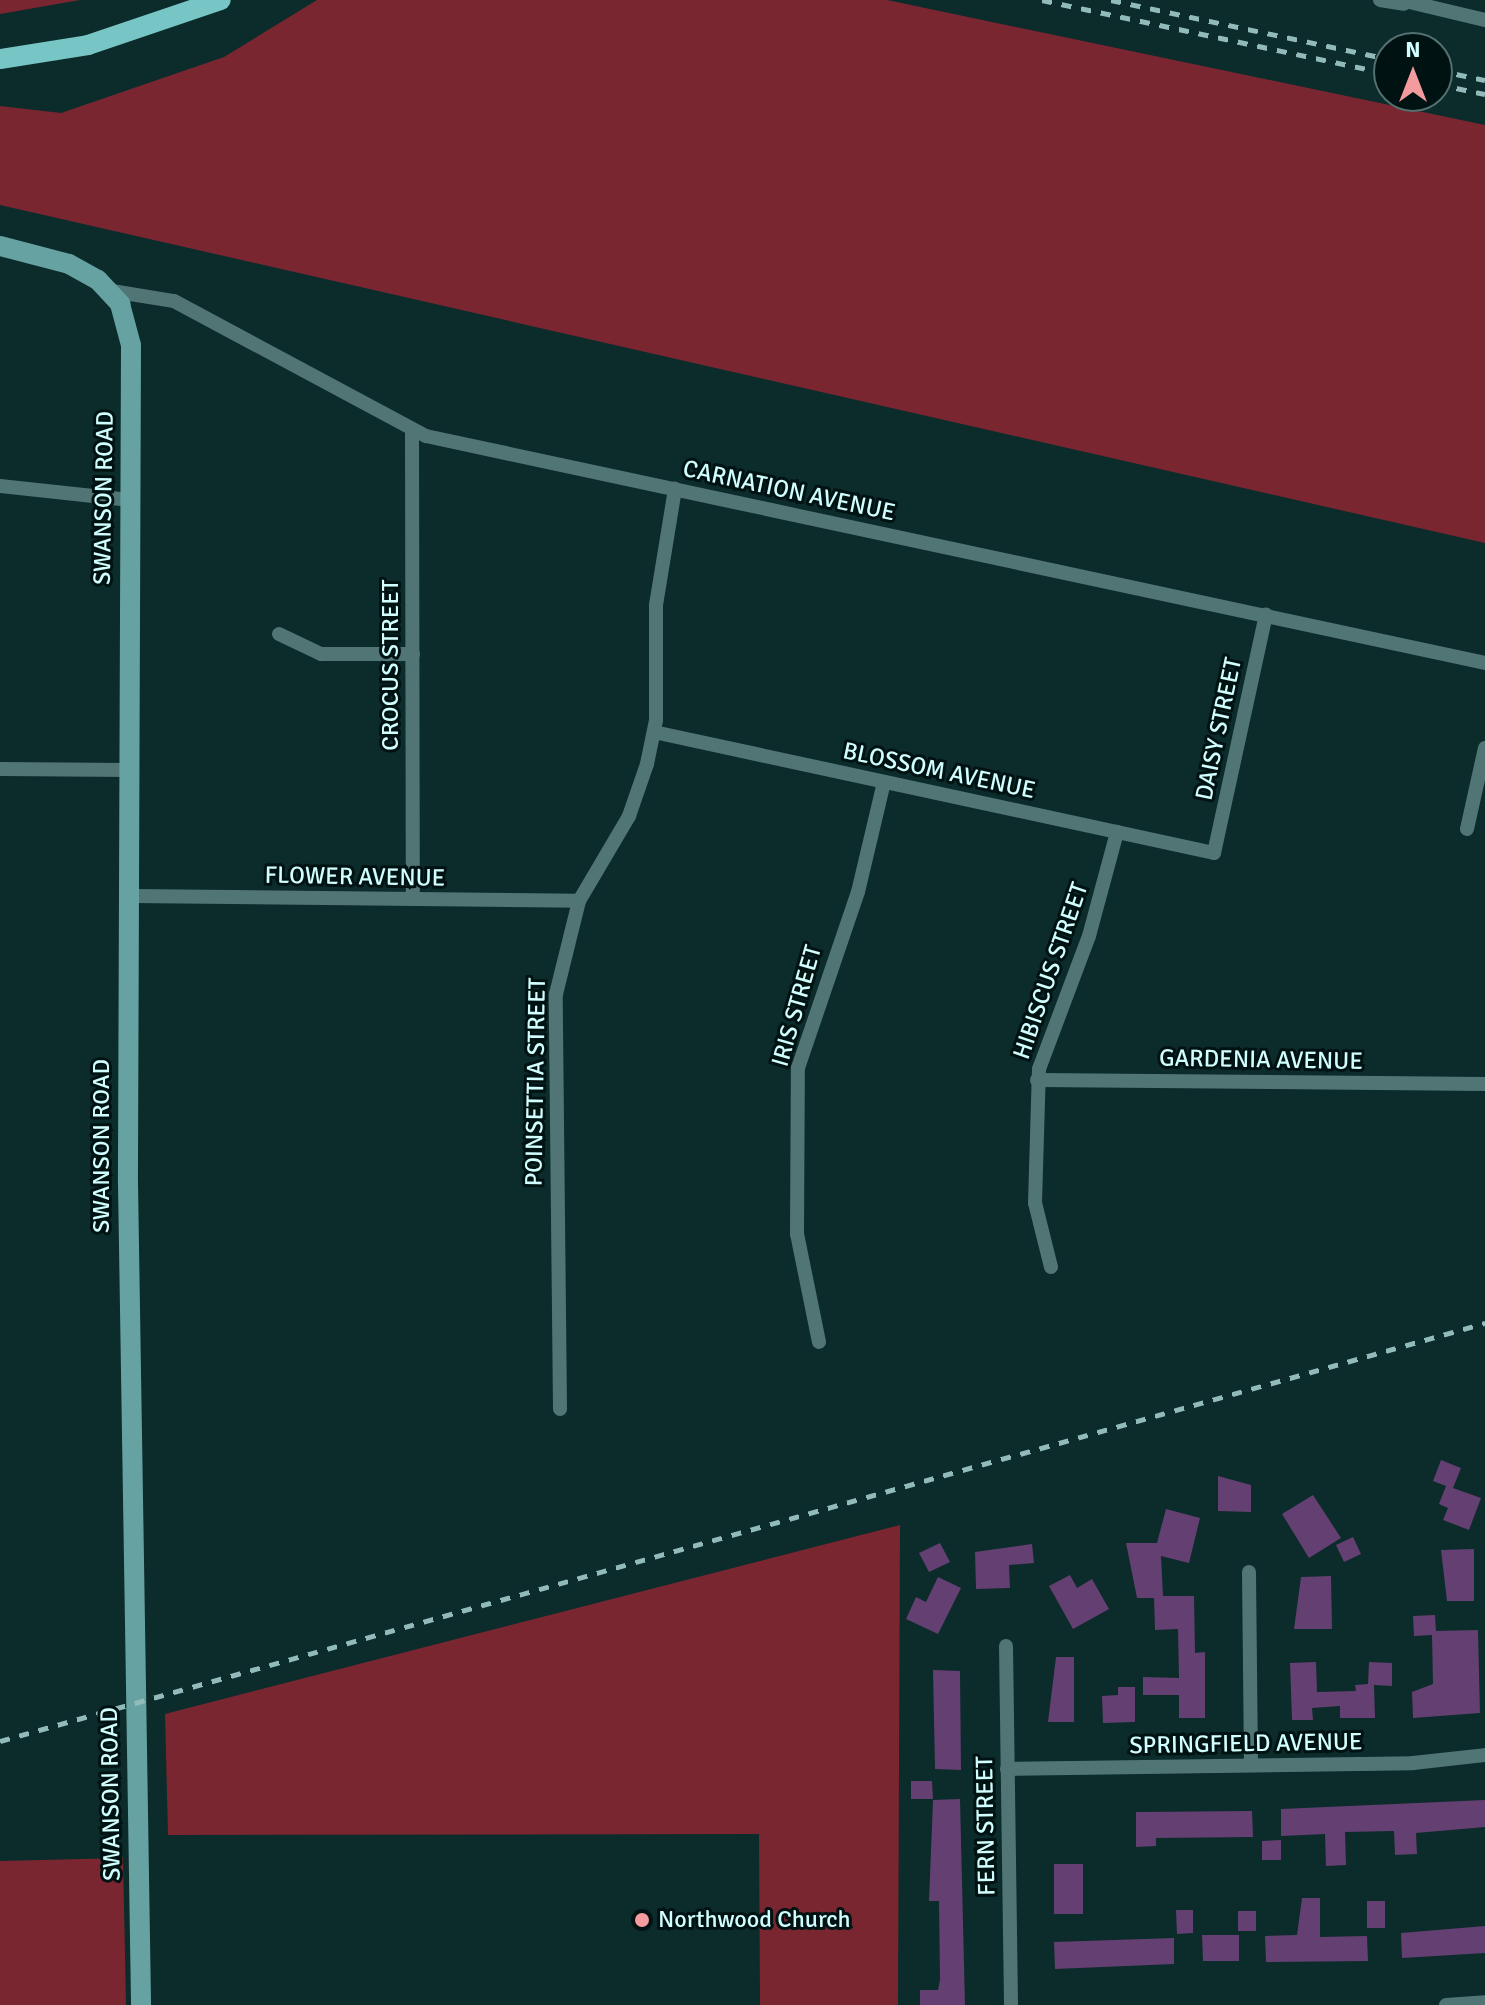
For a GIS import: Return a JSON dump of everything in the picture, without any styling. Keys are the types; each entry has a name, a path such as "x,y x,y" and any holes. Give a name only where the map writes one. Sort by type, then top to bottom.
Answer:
{"main road":[{"path":"0,59 100,42 221,0"}],"street":[{"path":"1380,0 1485,20"},
{"path":"0,246 69,264 112,291"},
{"name":"CARNATION AVENUE","path":"112,291 174,301 412,431 1485,663"},
{"name":"SWANSON ROAD","path":"112,291 131,345 128,1262 141,2005"},
{"name":"CROCUS STREET","path":"412,431 413,899"},
{"path":"0,486 130,500"},
{"name":"POINSETTIA STREET","path":"560,1409 555,1011 579,901 629,816 654,732 656,605 675,489"},
{"name":"DAISY STREET","path":"1214,853 1266,615"},
{"path":"279,634 321,654 413,654"},
{"name":"BLOSSOM AVENUE","path":"654,732 1214,853"},
{"path":"1467,829 1485,748"},
{"path":"0,769 131,770"},
{"name":"IRIS STREET","path":"819,1342 797,1234 798,1068 858,892 884,782"},
{"name":"HIBISCUS STREET","path":"1051,1267 1035,1203 1037,1080 1049,1032 1096,916 1117,832"},
{"name":"FLOWER AVENUE","path":"131,896 579,901"},
{"name":"GARDENIA AVENUE","path":"1037,1080 1485,1084"},
{"path":"1249,1572 1251,1765"},
{"name":"FERN STREET","path":"1006,1646 1011,2005"},
{"name":"SPRINGFIELD AVENUE","path":"1007,1769 1251,1765 1485,1755"},
{"path":"1446,2005 1485,2002"}],"shaded area":[{"path":"0,0 80,0 0,14"},
{"path":"317,0 887,0 1373,102 1373,112 1423,112 1485,125 1485,543 0,205 0,106 61,113 224,57"},
{"path":"900,1525 898,2005 760,2005 759,1834 168,1835 165,1714"},
{"path":"123,1858 126,2005 0,2005 0,1861"}],"building":[{"path":"1441,1460 1461,1468 1453,1488 1481,1498 1469,1530 1443,1520 1448,1508 1439,1504 1446,1486 1433,1481"},
{"path":"1218,1476 1251,1485 1251,1512 1218,1511"},
{"path":"1313,1495 1341,1538 1309,1558 1282,1514"},
{"path":"1166,1509 1200,1518 1189,1563 1161,1556 1163,1596 1194,1596 1195,1653 1205,1652 1205,1718 1179,1718 1179,1695 1143,1695 1143,1677 1179,1678 1178,1629 1155,1630 1154,1598 1137,1598 1126,1543 1157,1543"},
{"path":"1353,1537 1361,1554 1344,1562 1336,1545"},
{"path":"940,1543 950,1562 929,1572 919,1553"},
{"path":"1032,1544 1034,1563 1009,1565 1010,1588 976,1589 975,1552"},
{"path":"1474,1549 1474,1601 1447,1601 1441,1550"},
{"path":"1070,1575 1077,1588 1092,1579 1109,1609 1073,1629 1049,1586"},
{"path":"1331,1576 1332,1629 1294,1629 1301,1577"},
{"path":"938,1577 961,1588 938,1634 906,1619 916,1597 926,1602"},
{"path":"1435,1615 1436,1631 1478,1630 1480,1713 1413,1718 1412,1692 1433,1684 1432,1635 1414,1636 1413,1616"},
{"path":"1056,1657 1074,1657 1074,1722 1048,1722"},
{"path":"1316,1662 1317,1692 1356,1691 1355,1685 1368,1684 1369,1662 1392,1663 1392,1686 1374,1685 1375,1718 1340,1718 1340,1706 1312,1708 1313,1720 1292,1720 1290,1663"},
{"path":"933,1670 960,1671 961,1770 935,1769"},
{"path":"1118,1687 1135,1687 1135,1722 1103,1723 1102,1696 1118,1695"},
{"path":"911,1781 932,1781 933,1799 911,1799"},
{"path":"960,1799 965,2005 920,2005 920,1990 938,1990 940,1980 939,1901 929,1901 933,1800"},
{"path":"1485,1800 1485,1827 1416,1833 1417,1854 1395,1855 1394,1831 1345,1832 1346,1865 1326,1866 1325,1834 1281,1836 1281,1809"},
{"path":"1252,1811 1253,1837 1156,1838 1156,1846 1136,1847 1136,1812"},
{"path":"1281,1840 1281,1860 1262,1860 1262,1841"},
{"path":"1054,1864 1083,1864 1083,1914 1054,1914"},
{"path":"1302,1898 1320,1898 1320,1937 1367,1936 1368,1961 1266,1962 1265,1936 1297,1935"},
{"path":"1367,1901 1385,1901 1385,1928 1367,1928"},
{"path":"1176,1910 1193,1910 1193,1933 1177,1934"},
{"path":"1238,1911 1256,1911 1256,1931 1238,1931"},
{"path":"1485,1926 1485,1953 1402,1958 1401,1933"},
{"path":"1202,1935 1239,1935 1239,1961 1203,1961"},
{"path":"1174,1938 1174,1964 1055,1969 1054,1942"}],"railway":[{"path":"1042,0 1373,71"},
{"path":"1111,0 1373,56"},
{"path":"1453,73 1485,80"},
{"path":"1453,87 1485,94"},
{"path":"0,1741 1485,1323"}],"place":[{"name":"Northwood Church","path":"642,1920"}]}
